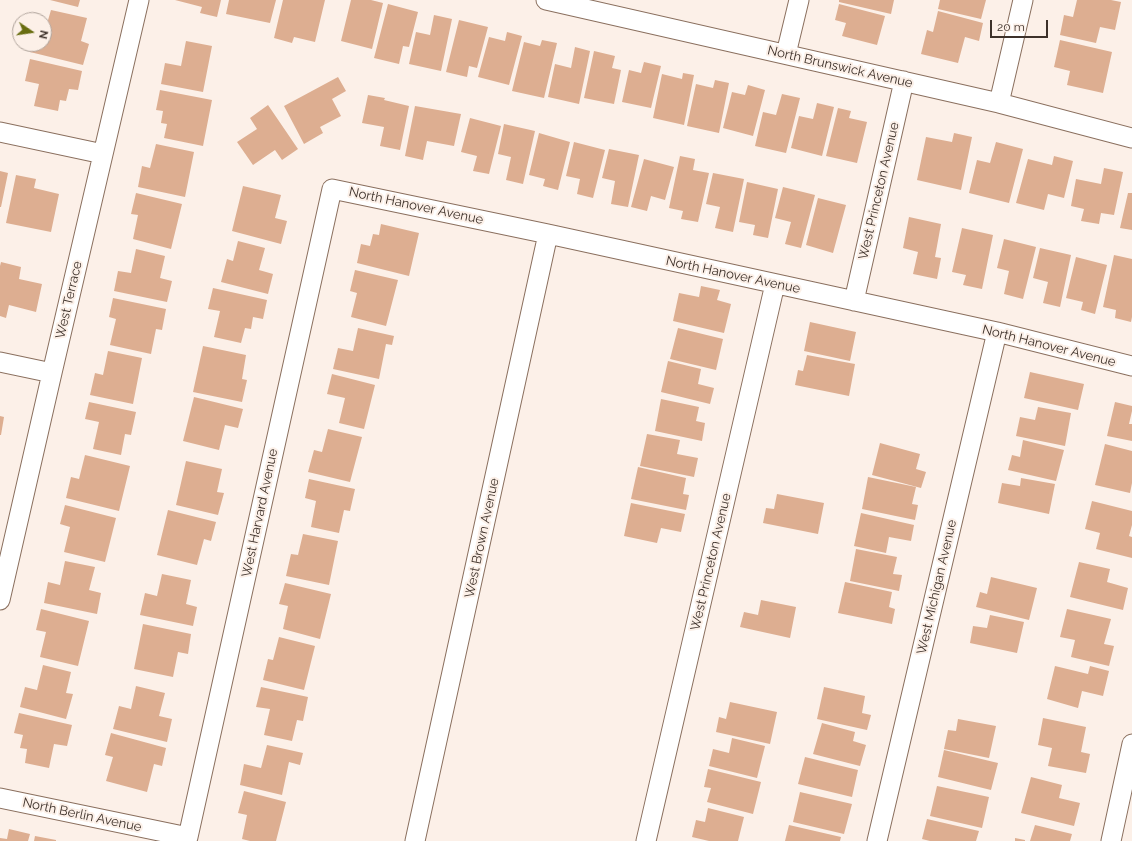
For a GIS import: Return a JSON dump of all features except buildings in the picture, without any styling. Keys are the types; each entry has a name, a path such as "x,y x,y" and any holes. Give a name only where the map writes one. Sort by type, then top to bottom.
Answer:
{"street":[{"name":"West Terrace","path":"0,600 139,0"},
{"name":"North Brunswick Avenue","path":"546,0 570,3 999,102 1132,138"},
{"path":"786,54 799,0"},
{"path":"999,102 1023,0"},
{"name":"West Princeton Avenue","path":"854,301 904,81"},
{"path":"0,132 103,154"},
{"name":"North Hanover Avenue","path":"332,189 548,234 997,332 1132,366"},
{"name":"West Harvard Avenue","path":"188,837 332,189"},
{"name":"West Brown Avenue","path":"415,841 548,234"},
{"name":"West Princeton Avenue","path":"646,841 775,284"},
{"name":"West Michigan Avenue","path":"877,841 997,332"},
{"path":"0,362 52,372"},
{"path":"1111,841 1132,744"},
{"name":"North Berlin Avenue","path":"0,798 188,837"}]}
